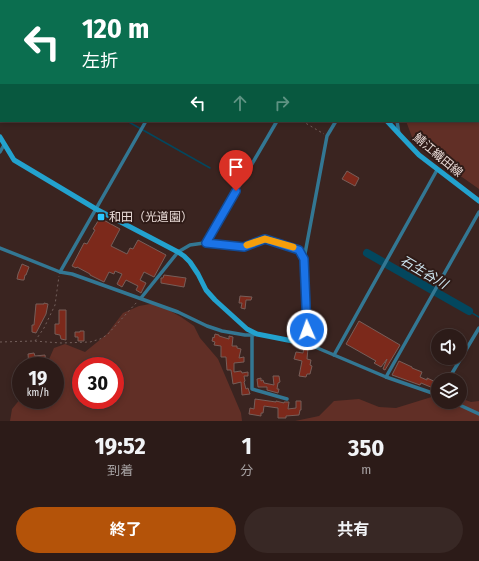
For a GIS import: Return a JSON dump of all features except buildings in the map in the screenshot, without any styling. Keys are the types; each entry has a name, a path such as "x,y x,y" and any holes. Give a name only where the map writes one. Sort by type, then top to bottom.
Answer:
{"street":[{"path":"60,272 145,122"},
{"path":"206,243 276,122"},
{"path":"308,344 304,259 328,136 335,122"},
{"name":"鯖江織田線","path":"388,122 419,155 479,201"},
{"path":"397,122 400,135"},
{"path":"0,137 14,160 96,209 184,256 198,274 206,290 254,335 252,389 287,399"},
{"path":"0,152 4,145"},
{"path":"334,355 437,170"},
{"path":"386,377 479,212"},
{"path":"141,298 178,252 190,245 206,243 244,247 265,239 299,250 304,259"},
{"path":"0,248 60,272 72,274 141,298 178,312 207,326 222,331 308,344 386,377 431,393"},
{"path":"452,373 479,328"},
{"path":"467,408 479,414"}],"path":[{"path":"304,122 328,136"},
{"path":"34,341 44,328 56,305 60,272"},
{"path":"0,342 34,341 61,343 90,342 100,339 111,331 141,298"}],"shaded area":[{"path":"406,122 479,122 479,189 435,158 412,137"},
{"path":"156,303 194,326 200,338 218,359 241,413 242,421 10,421 12,409 64,409 64,357 50,357 54,348 65,344 85,352 107,334 123,313 139,306"},
{"path":"431,397 431,409 467,409 467,401 471,402 479,401 479,421 295,421 319,416 334,401 359,399 379,407 396,408"}],"waterway":[{"name":"石生谷川","path":"129,122 210,168"},
{"name":"石生谷川","path":"367,253 469,311"},
{"path":"469,311 479,317"}],"slow traffic":[{"path":"247,245 265,239 293,247"}],"place":[{"name":"和田（光道園）","path":"101,217"}],"route":[{"path":"236,191 206,243 244,247 265,239 299,250 304,259 307,330"}]}
